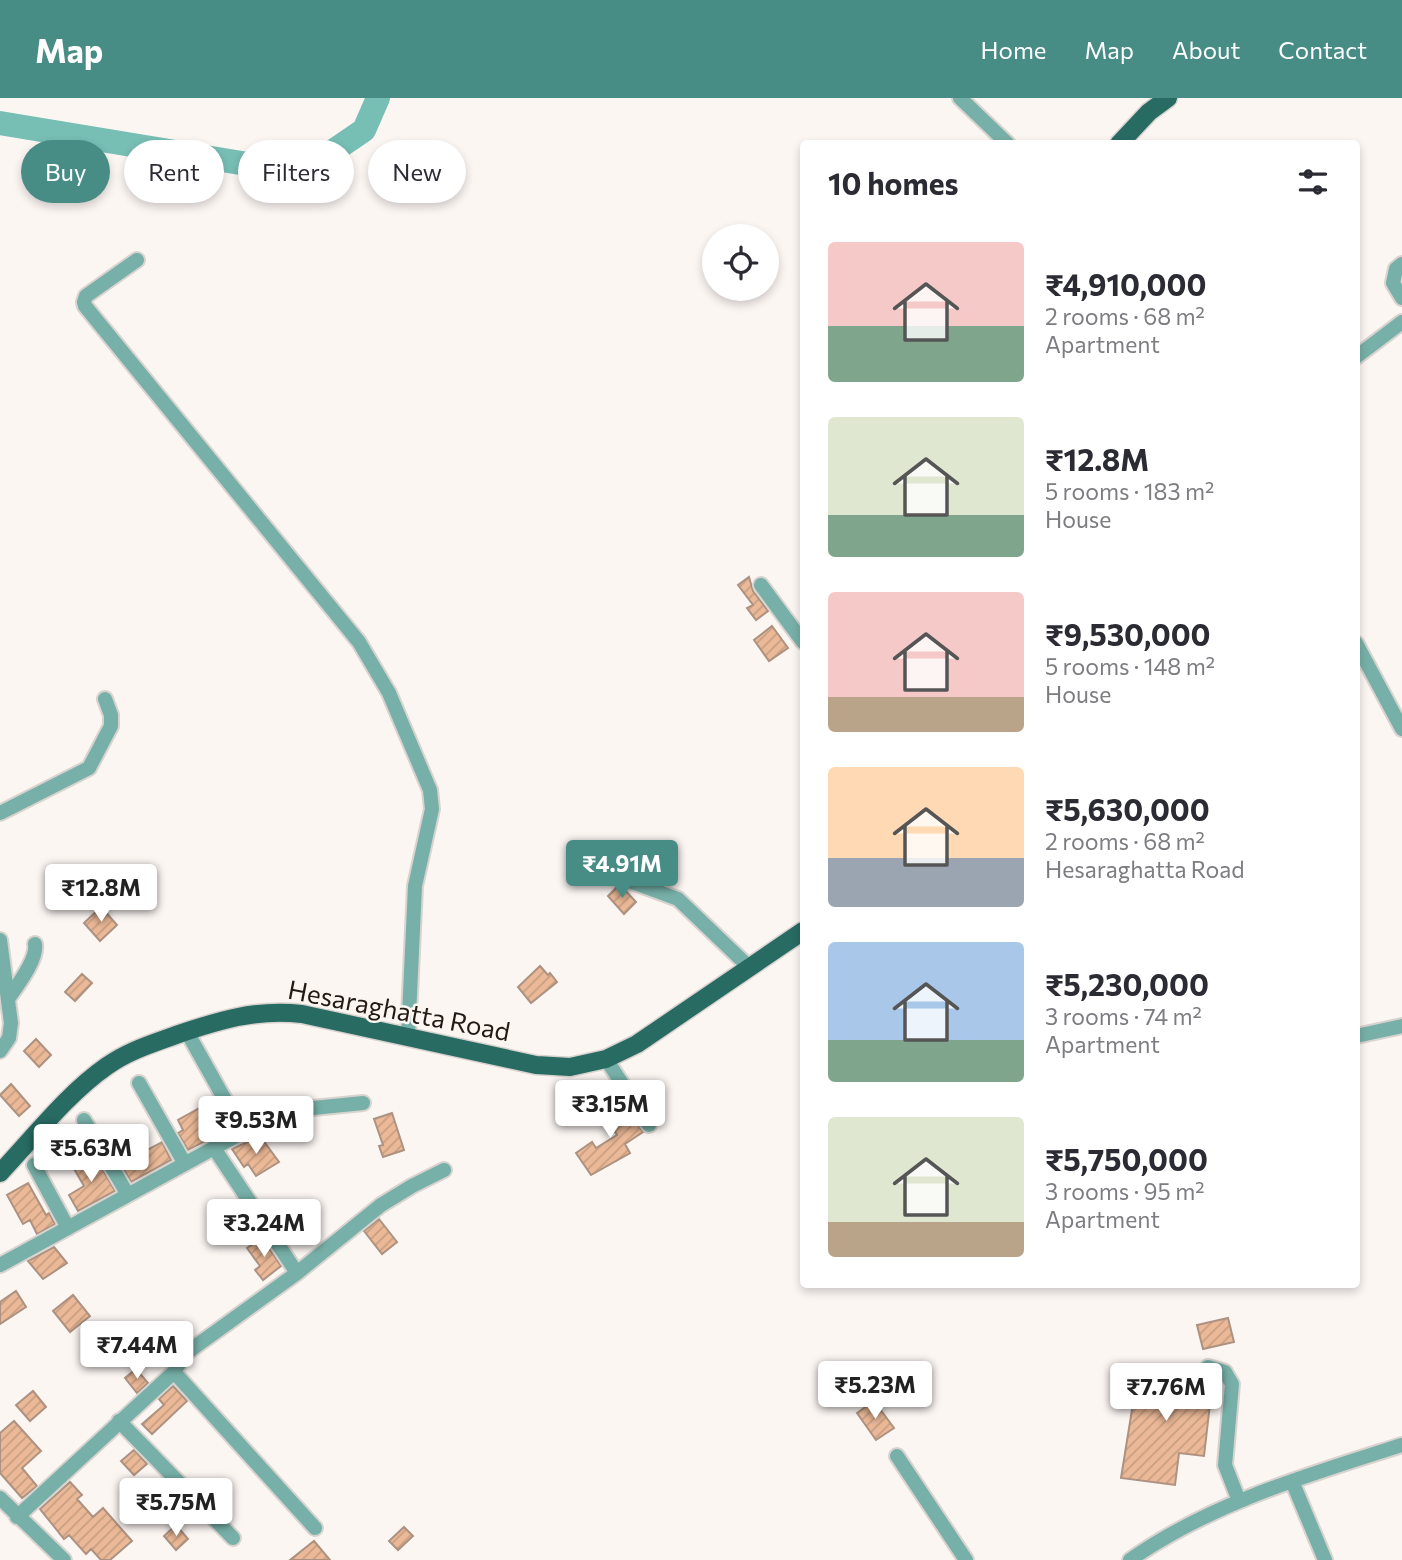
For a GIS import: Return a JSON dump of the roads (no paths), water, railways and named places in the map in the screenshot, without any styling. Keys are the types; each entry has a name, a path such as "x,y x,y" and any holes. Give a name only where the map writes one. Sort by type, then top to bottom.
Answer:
{"main road":[{"path":"1123,140 1149,112 1168,98"},
{"name":"Hesaraghatta Road","path":"0,1173 66,1102 105,1067 132,1051 231,1017 284,1012 302,1014 536,1065 561,1068 606,1059 637,1044 800,933"}],"street":[{"path":"960,98 999,140"},
{"path":"137,260 86,296 85,306 359,642 389,693 430,790 432,809 415,886 408,1037"},
{"path":"1402,264 1396,268 1393,283 1402,298"},
{"path":"1360,355 1402,322"},
{"path":"761,585 800,638"},
{"path":"1360,650 1402,729"},
{"path":"0,813 89,768 111,726 111,715 104,699"},
{"path":"589,866 678,899 750,968"},
{"path":"0,940 11,1023 9,1038 0,1051"},
{"path":"8,999 27,971 36,949 35,944"},
{"path":"1360,1035 1402,1027"},
{"path":"187,1031 243,1132"},
{"path":"606,1059 649,1125"},
{"path":"139,1083 185,1164"},
{"path":"0,1265 243,1132 303,1109 363,1103"},
{"path":"83,1120 128,1195"},
{"path":"214,1148 297,1273"},
{"path":"33,1166 68,1228"},
{"path":"17,1517 174,1372 185,1354 297,1273 381,1205 444,1170"},
{"path":"1208,1367 1225,1372 1232,1384 1225,1465 1239,1501"},
{"path":"174,1372 315,1528"},
{"path":"119,1421 233,1538"},
{"path":"1130,1560 1187,1524 1239,1501 1402,1445"},
{"path":"897,1456 966,1560"},
{"path":"1292,1481 1325,1560"},
{"path":"0,1498 64,1560"}],"waterway":[{"path":"0,123 301,173 364,130 378,98"}]}
